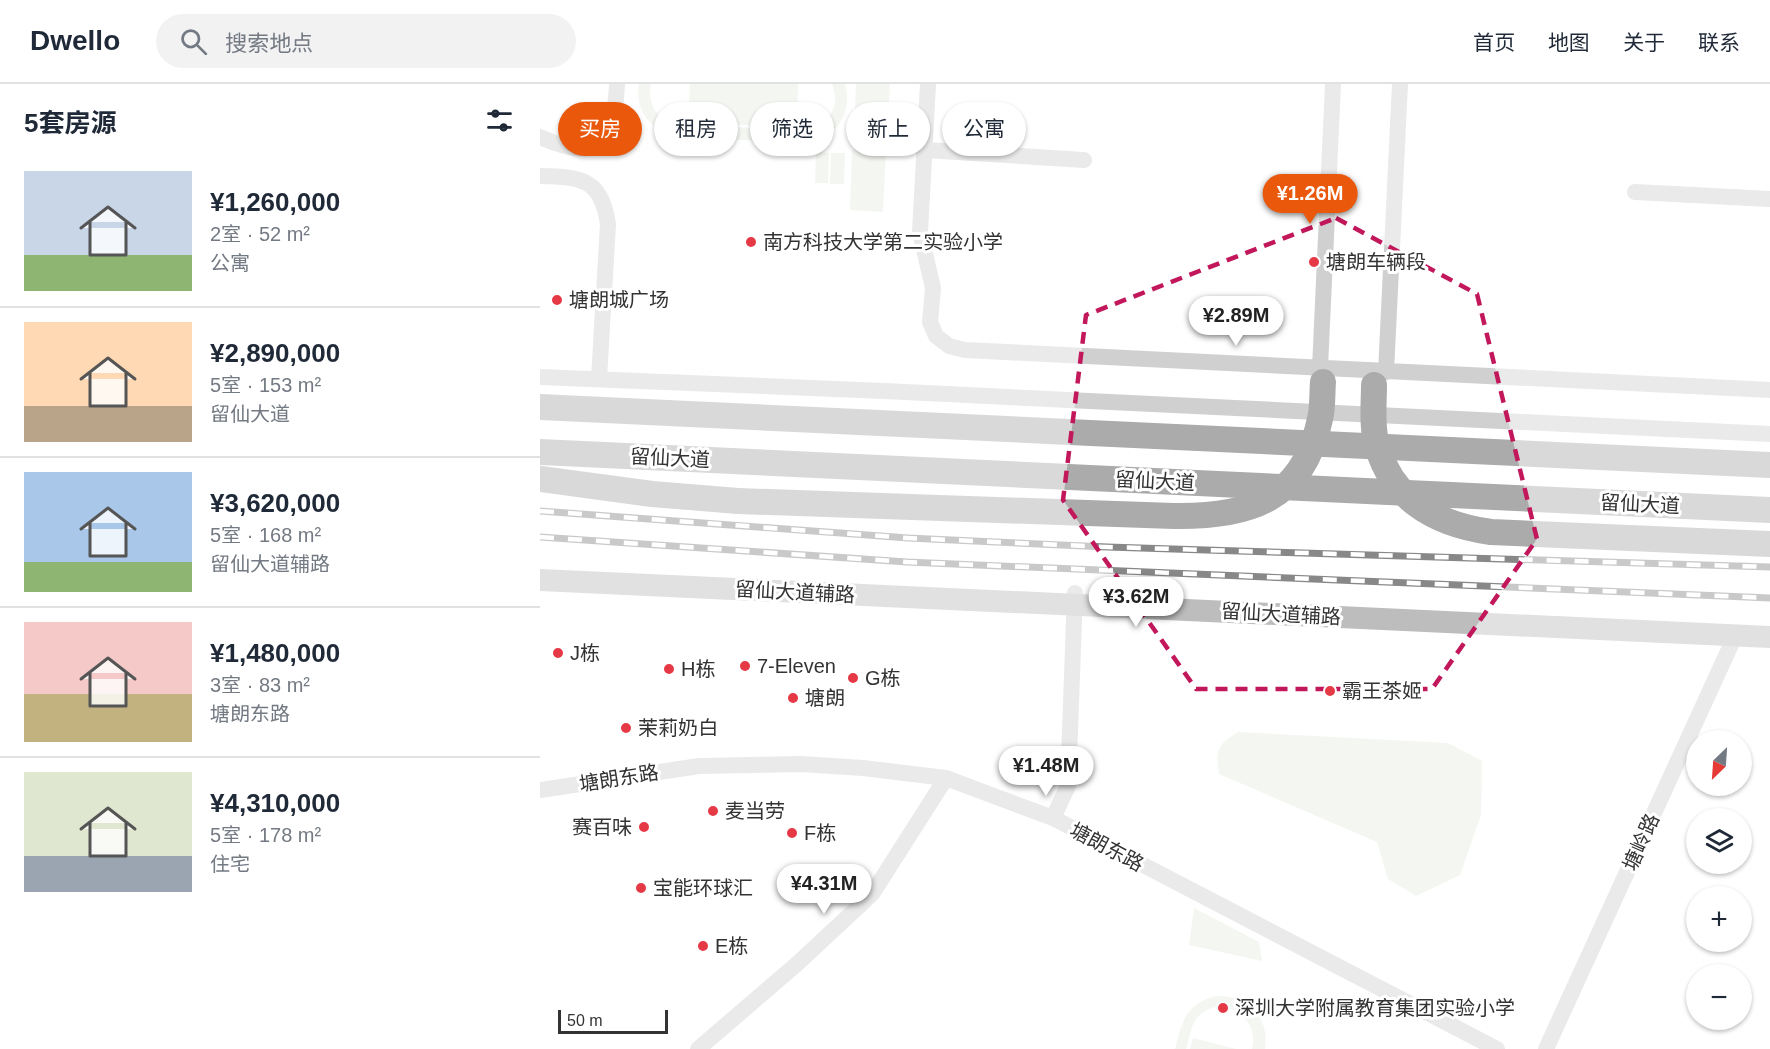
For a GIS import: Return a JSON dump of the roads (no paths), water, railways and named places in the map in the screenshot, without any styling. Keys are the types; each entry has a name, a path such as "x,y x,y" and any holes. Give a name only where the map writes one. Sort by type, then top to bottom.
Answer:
{"main road":[{"path":"540,478 652,495 738,501 1184,516 1230,513 1251,508 1269,499 1300,469 1316,435 1321,416 1322,373"},
{"path":"1379,376 1374,428 1383,460 1396,484 1410,501 1447,522 1469,529 1491,532 1770,544"},
{"path":"540,407 1770,465"},
{"name":"留仙大道","path":"540,452 1770,510"},
{"name":"留仙大道辅路","path":"540,568 1770,638"},
{"name":"留仙大道辅路","path":"540,580 1770,624"}],"street":[{"path":"927,102 928,84"},
{"path":"1322,373 1333,84"},
{"path":"1379,376 1400,84"},
{"path":"540,137 570,148 585,149 597,145 608,136 613,125 614,85"},
{"path":"930,150 1084,160"},
{"path":"925,156 920,232 933,288 930,322 936,336 949,346 965,350 1322,373 1770,390"},
{"path":"540,176 583,180 594,187 602,197 606,208 608,224 599,379"},
{"path":"1635,192 1770,199"},
{"path":"540,377 1770,434"},
{"path":"1053,818 1068,786 1074,599"},
{"name":"塘岭路","path":"1546,1049 1734,636"},
{"name":"塘朗东路","path":"540,790 699,766 801,764 863,768 946,778 1053,818 1497,1049"},
{"path":"699,1049 798,963 872,894 946,778"}],"railway":[{"path":"540,511 908,538 1107,547 1770,567"},
{"path":"540,537 907,562 1770,598"}],"place":[{"name":"南方科技大学第二实验小学","path":"751,242"},
{"name":"塘朗车辆段","path":"1314,262"},
{"name":"塘朗城广场","path":"557,300"},
{"name":"J栋","path":"558,653"},
{"name":"7-Eleven","path":"745,666"},
{"name":"H栋","path":"669,669"},
{"name":"G栋","path":"853,678"},
{"name":"霸王茶姬","path":"1330,691"},
{"name":"塘朗","path":"793,698"},
{"name":"茉莉奶白","path":"626,728"},
{"name":"麦当劳","path":"713,811"},
{"name":"赛百味","path":"644,827"},
{"name":"F栋","path":"792,833"},
{"name":"宝能环球汇","path":"641,888"},
{"name":"E栋","path":"703,946"},
{"name":"深圳大学附属教育集团实验小学","path":"1223,1008"}]}
